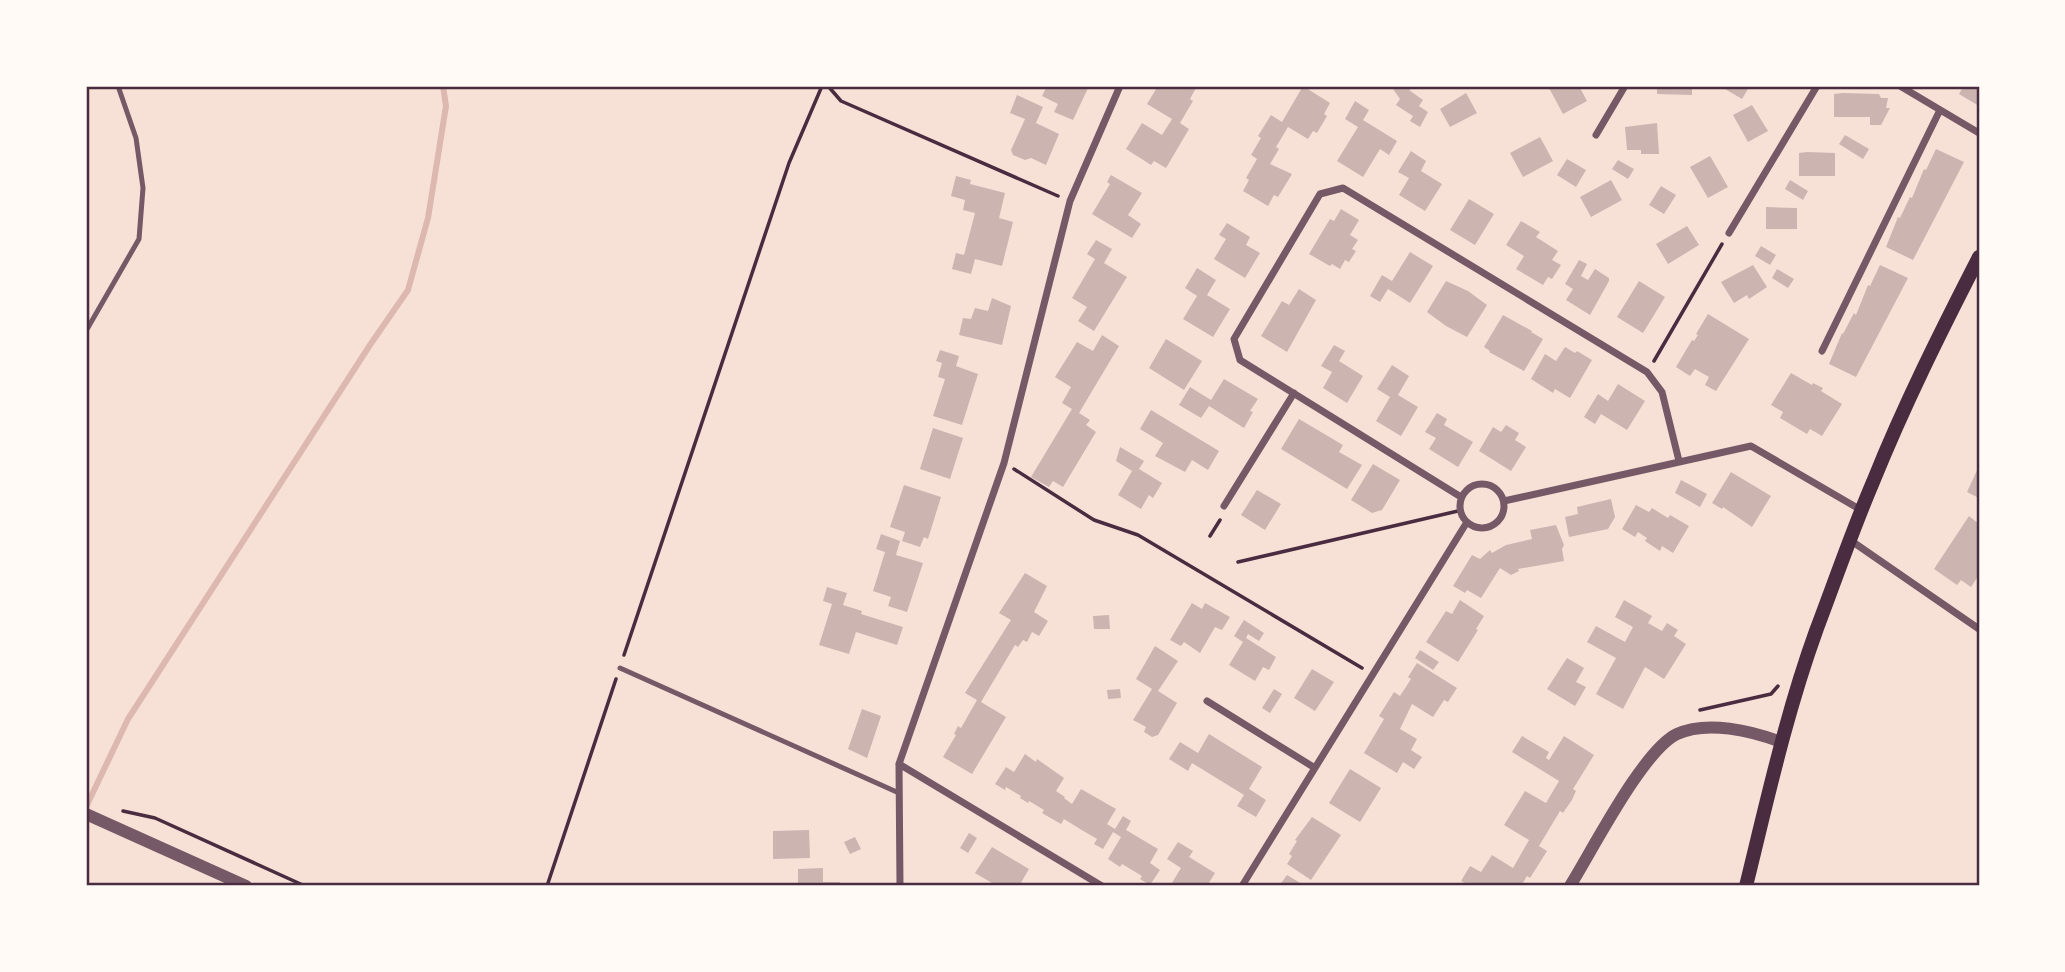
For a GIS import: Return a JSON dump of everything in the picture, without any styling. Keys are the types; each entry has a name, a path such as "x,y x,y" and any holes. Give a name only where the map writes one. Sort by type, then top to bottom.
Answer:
{"main road":[{"path":"1746,886 1781,742 1817,629 1862,510 1941,331 1979,257"}],"street":[{"path":"900,886 899,764 1004,463 1070,201 1120,86"},
{"path":"1596,135 1625,86"},
{"path":"1728,233 1817,86"},
{"path":"1900,86 1979,133"},
{"path":"1822,351 1940,110"},
{"path":"1461,497 1240,360 1234,339 1320,194 1343,188 1647,372 1662,392 1679,461"},
{"path":"1224,506 1294,393"},
{"path":"1504,502 1751,446 1862,510"},
{"path":"1486,484 1499,492 1504,502 1503,512 1496,523 1482,528 1467,522 1460,511 1461,497 1473,485 1486,484"},
{"path":"1242,886 1467,522"},
{"path":"1850,540 1979,629"},
{"path":"1207,701 1315,768"},
{"path":"1570,886 1644,764 1665,741 1687,730 1733,728 1781,742"},
{"path":"899,764 1102,886"},
{"path":"91,816 246,886"}],"lane":[{"path":"86,331 139,239 143,188 136,138 118,86"},
{"path":"620,668 899,793"}],"path":[{"path":"547,886 789,163 822,86"},
{"path":"828,86 841,101 1070,201"},
{"path":"1647,372 1728,233"},
{"path":"1004,463 1094,520 1138,535 1373,674"},
{"path":"1210,536 1222,517 1224,506"},
{"path":"1238,562 1460,511"},
{"path":"113,808 156,818 305,886"}],"building":[{"path":"1047,86 1089,86 1073,120 1054,112 1058,104 1042,96"},
{"path":"1158,86 1197,86 1190,99 1193,101 1180,123 1189,129 1166,168 1154,161 1151,165 1126,149 1142,123 1162,135 1172,119 1147,104"},
{"path":"1303,86 1330,103 1324,114 1327,116 1317,133 1313,131 1308,139 1288,127 1270,164 1292,174 1278,197 1274,195 1268,206 1243,191 1249,180 1246,178 1257,159 1251,155 1261,138 1258,136 1271,115 1282,122"},
{"path":"1391,86 1416,86 1409,90 1423,100 1419,106 1428,112 1420,127 1410,121 1413,116 1396,105 1400,99"},
{"path":"1548,86 1579,86 1587,101 1563,114"},
{"path":"1657,86 1692,86 1692,95 1657,94"},
{"path":"1720,86 1742,86 1748,89 1742,99"},
{"path":"1960,86 1979,86 1979,106 1959,94 1963,87"},
{"path":"1466,93 1477,113 1450,127 1440,109"},
{"path":"1834,94 1879,94 1881,98 1888,98 1886,108 1890,108 1881,125 1870,125 1870,117 1834,117"},
{"path":"1017,95 1043,107 1036,123 1059,134 1046,165 1031,158 1025,160 1013,155 1011,150 1025,119 1010,113"},
{"path":"1355,101 1369,110 1363,120 1397,141 1389,155 1380,149 1363,177 1337,161 1358,127 1345,119"},
{"path":"1752,105 1768,131 1748,142 1733,115"},
{"path":"1657,123 1659,154 1641,154 1641,150 1627,150 1625,127"},
{"path":"1845,135 1869,149 1863,159 1839,144"},
{"path":"1540,137 1553,161 1523,177 1510,153"},
{"path":"1936,149 1964,162 1913,260 1886,247 1898,217 1900,218 1910,197 1912,198"},
{"path":"1411,151 1426,161 1421,171 1442,184 1425,211 1399,195 1409,178 1398,172"},
{"path":"1799,153 1835,153 1835,176 1799,176"},
{"path":"1710,156 1728,187 1708,198 1690,167"},
{"path":"1567,159 1586,170 1576,187 1557,175"},
{"path":"1618,160 1634,169 1628,179 1612,169"},
{"path":"1111,175 1142,193 1128,215 1141,224 1132,238 1092,214 1110,184 1107,182"},
{"path":"956,176 971,180 970,184 1005,193 999,218 1013,222 1002,266 975,259 971,274 952,269 956,253 964,255 975,213 963,210 965,200 951,196"},
{"path":"1611,180 1622,200 1591,217 1580,197"},
{"path":"1790,180 1808,191 1803,200 1785,189"},
{"path":"1661,186 1676,195 1664,214 1649,205"},
{"path":"1469,199 1494,214 1475,245 1450,230"},
{"path":"1766,207 1797,208 1797,229 1766,229"},
{"path":"1341,209 1359,220 1350,235 1358,240 1352,249 1356,251 1349,262 1345,260 1340,269 1309,254 1330,219 1334,221"},
{"path":"1521,221 1540,232 1536,237 1558,251 1552,260 1561,265 1552,279 1548,277 1543,285 1516,269 1524,256 1506,245"},
{"path":"1227,223 1250,237 1246,245 1260,253 1245,278 1214,259 1226,239 1219,235"},
{"path":"1687,226 1699,245 1668,264 1656,244"},
{"path":"1096,240 1112,249 1104,263 1127,277 1094,331 1078,321 1087,307 1072,298 1095,259 1087,254"},
{"path":"1761,246 1776,255 1770,265 1755,256"},
{"path":"1410,252 1433,266 1410,303 1388,289 1380,302 1370,296 1382,275 1392,281"},
{"path":"1579,260 1587,264 1581,276 1588,280 1595,269 1609,278 1590,315 1566,300 1573,289 1565,284"},
{"path":"1753,265 1767,287 1749,299 1747,295 1734,303 1721,282"},
{"path":"1880,265 1908,278 1856,377 1829,364 1842,333 1854,313 1856,315 1868,285 1870,286"},
{"path":"1197,268 1216,280 1207,295 1230,309 1213,337 1183,319 1197,296 1185,288"},
{"path":"1777,269 1794,279 1788,288 1772,278"},
{"path":"1446,281 1468,291 1487,305 1467,337 1427,312"},
{"path":"1639,281 1665,297 1643,333 1617,317"},
{"path":"1299,289 1316,300 1287,352 1261,336 1282,301 1289,305"},
{"path":"992,298 1011,306 1002,345 959,335 963,318 971,319 975,308 988,311"},
{"path":"1708,314 1749,339 1716,391 1705,385 1709,377 1695,369 1690,376 1676,367 1692,340 1698,335 1696,334"},
{"path":"1503,315 1543,339 1524,371 1484,347"},
{"path":"1102,335 1119,346 1079,413 1090,420 1086,425 1096,432 1063,487 1053,481 1049,487 1031,477 1072,409 1062,403 1071,387 1055,377 1077,342 1093,351"},
{"path":"1166,339 1202,361 1184,390 1149,368"},
{"path":"1334,345 1345,351 1339,361 1363,376 1347,403 1323,388 1332,372 1321,366"},
{"path":"1565,347 1592,360 1570,398 1555,389 1553,393 1531,379 1545,354 1556,361"},
{"path":"940,350 959,356 956,366 978,374 962,425 933,416 945,379 938,377 942,363 936,361"},
{"path":"1392,365 1409,376 1398,395 1418,407 1401,436 1376,421 1390,397 1377,389"},
{"path":"1791,373 1823,388 1821,391 1842,404 1822,436 1810,429 1807,434 1780,418 1783,412 1771,405"},
{"path":"1224,379 1258,399 1244,428 1209,406 1201,418 1179,405 1190,387 1211,400"},
{"path":"1618,384 1645,401 1627,430 1601,414 1595,424 1584,417 1598,394 1608,401"},
{"path":"1151,410 1219,451 1208,470 1192,460 1185,472 1155,456 1163,443 1140,429"},
{"path":"1437,413 1447,419 1444,425 1473,442 1458,467 1429,449 1436,438 1425,432"},
{"path":"1299,419 1343,445 1339,452 1362,465 1347,489 1281,449"},
{"path":"1506,425 1519,433 1515,440 1526,447 1511,471 1479,451 1493,427 1501,432"},
{"path":"933,428 963,438 950,479 920,469"},
{"path":"1120,447 1144,461 1139,469 1162,483 1153,498 1149,495 1141,509 1118,495 1132,471 1116,461"},
{"path":"1373,464 1400,480 1382,510 1372,513 1351,500"},
{"path":"1979,466 1979,498 1967,492"},
{"path":"1731,472 1771,496 1752,527 1723,507 1722,509 1712,503"},
{"path":"1681,480 1707,494 1700,507 1675,493"},
{"path":"904,485 941,497 928,539 924,537 920,547 902,541 905,532 890,527"},
{"path":"1257,490 1281,504 1265,530 1241,515"},
{"path":"1611,499 1615,517 1608,529 1569,537 1565,517 1578,514 1577,507"},
{"path":"1636,505 1649,512 1652,508 1668,518 1670,515 1689,526 1673,553 1662,546 1660,551 1645,541 1647,538 1638,532 1635,537 1622,529"},
{"path":"1969,516 1979,524 1979,575 1971,587 1961,580 1957,585 1934,569"},
{"path":"1556,525 1564,545 1564,561 1518,569 1519,571 1511,575 1500,568 1481,598 1453,586 1472,555 1480,559 1490,550 1492,553 1506,545 1532,539 1530,530"},
{"path":"881,534 900,541 896,555 923,563 907,612 888,606 891,597 873,591 885,552 876,549"},
{"path":"1025,573 1047,586 1034,612 1048,621 1039,636 1032,632 1027,642 1023,640 1018,647 1015,645 981,702 1006,717 972,774 943,757 956,735 954,734 958,726 961,728 977,700 965,693 1011,620 999,613"},
{"path":"827,587 847,593 843,605 862,611 861,614 903,627 897,645 856,632 849,654 819,645 832,604 823,601"},
{"path":"1460,600 1484,616 1458,662 1426,642 1446,611 1452,614"},
{"path":"1624,600 1652,616 1648,623 1662,631 1667,623 1678,630 1674,636 1686,644 1664,679 1645,667 1623,709 1596,694 1616,658 1587,642 1596,626 1625,642 1633,627 1615,617"},
{"path":"1192,603 1202,609 1205,603 1230,617 1222,630 1215,627 1200,653 1184,642 1181,646 1170,640"},
{"path":"1109,615 1110,629 1094,629 1093,616"},
{"path":"1244,620 1264,633 1259,641 1248,634 1246,638 1276,657 1269,670 1263,667 1255,681 1229,665 1243,642 1234,636"},
{"path":"1155,646 1178,661 1158,691 1177,703 1158,735 1152,737 1144,732 1146,727 1133,720 1152,689 1136,679"},
{"path":"1420,650 1439,662 1433,670 1415,658"},
{"path":"1567,658 1584,668 1576,682 1586,687 1575,706 1547,689"},
{"path":"1417,663 1457,688 1448,702 1444,700 1433,717 1412,704 1400,729 1417,739 1411,750 1422,757 1414,769 1403,762 1397,773 1364,753 1384,719 1379,716 1394,692 1400,696"},
{"path":"1312,669 1334,682 1315,711 1294,698"},
{"path":"1120,689 1121,698 1108,699 1107,690"},
{"path":"1274,689 1282,694 1270,713 1262,708"},
{"path":"862,709 881,716 867,758 848,749"},
{"path":"1209,734 1262,767 1249,789 1266,800 1256,817 1237,806 1244,795 1192,763 1188,771 1169,759 1180,742 1198,753"},
{"path":"1522,736 1549,752 1546,758 1549,760 1564,736 1594,755 1573,789 1576,791 1572,800 1563,813 1560,811 1539,846 1547,851 1530,878 1527,876 1521,886 1470,886 1461,881 1470,866 1481,872 1492,855 1513,868 1529,840 1504,825 1525,791 1546,803 1559,781 1512,752"},
{"path":"1025,754 1064,778 1056,791 1072,804 1081,789 1116,809 1107,824 1115,829 1123,816 1131,821 1126,830 1158,849 1150,863 1160,870 1150,885 1140,879 1142,876 1108,859 1121,837 1113,832 1103,849 1094,844 1097,839 1064,819 1061,824 1042,813 1044,810 1020,798 1021,796 995,784 1006,767 1014,772"},
{"path":"1350,769 1381,788 1360,822 1329,803"},
{"path":"1312,817 1341,835 1311,880 1287,864 1292,856 1289,854 1297,841 1295,840"},
{"path":"809,830 810,858 773,859 773,831"},
{"path":"969,833 977,838 968,853 960,848"},
{"path":"855,837 861,849 850,854 844,842"},
{"path":"1178,842 1193,851 1189,857 1215,873 1207,886 1170,886 1181,868 1167,859"},
{"path":"992,847 1029,869 1019,886 997,886 975,873"},
{"path":"823,868 823,882 840,882 840,886 798,884 798,869"},
{"path":"1287,875 1305,886 1279,886"}],"waterway":[{"path":"86,807 128,719 408,290 428,218 446,106 443,86"}]}
